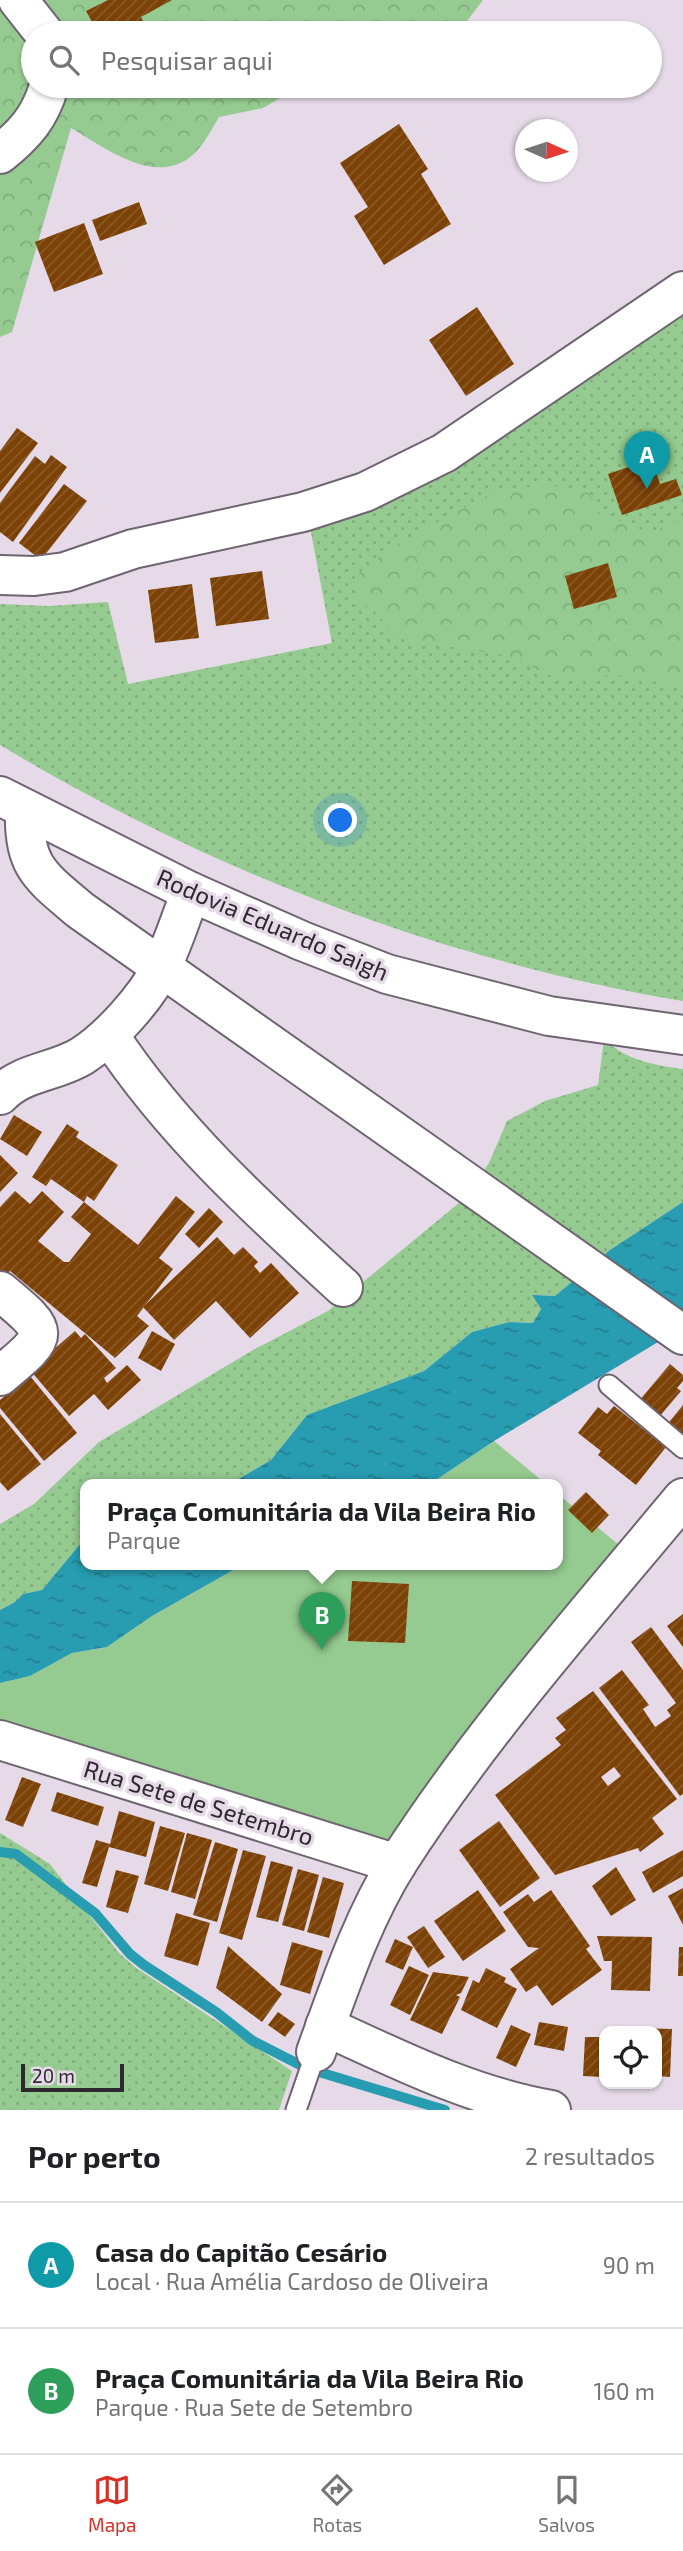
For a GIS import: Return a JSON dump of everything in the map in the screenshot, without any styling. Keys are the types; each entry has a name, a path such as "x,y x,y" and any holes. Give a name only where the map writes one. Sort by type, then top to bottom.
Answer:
{"main road":[{"path":"18,0 35,21"},
{"path":"0,154 24,135 33,123 44,98"},
{"path":"0,575 34,576 65,572 134,550 303,512 365,492 444,453 683,291"},
{"path":"12,804 29,858 41,876 80,910 683,1335"},
{"name":"Rodovia Eduardo Saigh","path":"12,804 191,892 302,941 387,974 549,1016 683,1035"},
{"path":"0,1095 25,1076 50,1070 81,1056 108,1035 161,969 191,892"},
{"path":"108,1035 158,1102 263,1213 344,1287"},
{"path":"0,1291 32,1317 39,1328 40,1338 34,1348 0,1376"},
{"path":"551,2110 509,2103 321,2039 371,1914 397,1864 542,1668 683,1498"},
{"name":"Rua Sete de Setembro","path":"0,1740 397,1864"}],"lane":[{"path":"609,1385 683,1448"},
{"path":"296,2110 321,2039"}],"green space":[{"path":"0,0 483,0 467,21 21,21 21,98 280,98 263,108 219,117 196,152 172,166 142,165 112,152 71,128 12,332 0,337"},
{"path":"683,286 683,1001 593,984 504,962 330,905 161,832 0,745 0,604 49,606 108,602 128,684 332,643 306,506 365,487"},
{"path":"543,485 587,490 600,513 650,533 683,517 683,693 670,684 614,675 563,681 505,655 417,642 395,635 375,612 359,600 355,577 390,548 492,493"},
{"path":"604,1040 641,1060 683,1069 683,1202 610,1250 555,1296 532,1295 541,1309 533,1323 509,1322 472,1332 424,1371 307,1415 271,1460 239,1479 80,1479 80,1544 42,1590 23,1594 0,1610 0,1524 34,1504 99,1442 253,1350 328,1311 465,1198 489,1163 507,1121 545,1101 598,1085"},
{"path":"494,1441 540,1479 437,1479"},
{"path":"563,1498 632,1556 395,1861 0,1734 0,1683 30,1676 72,1653 107,1647 152,1616 233,1570 563,1570"},
{"path":"0,1833 50,1864 119,1953 135,1967 292,2071 279,2110 0,2110"}],"water":[{"path":"683,1202 683,1327 494,1441 437,1479 239,1479 271,1460 307,1415 424,1371 472,1332 509,1322 533,1323 541,1309 532,1295 555,1296 610,1250"},
{"path":"80,1544 80,1570 233,1570 152,1616 107,1647 72,1653 30,1676 0,1683 0,1610 23,1594 42,1590"}],"building":[{"path":"108,0 172,0 141,17 143,21 91,21 86,11"},
{"path":"399,124 428,169 421,174 451,224 384,265 354,216 368,207 340,163"},
{"path":"139,202 147,224 100,241 92,220"},
{"path":"84,223 103,274 54,292 35,242"},
{"path":"477,307 514,364 466,396 429,340"},
{"path":"17,428 38,443 0,493 0,451"},
{"path":"51,455 67,467 13,542 0,532 0,503 35,456 45,464"},
{"path":"652,459 660,484 676,479 682,495 622,515 608,474"},
{"path":"64,484 87,501 41,560 19,543"},
{"path":"608,563 617,597 574,609 565,576"},
{"path":"262,571 269,619 216,626 210,578"},
{"path":"192,584 199,638 155,643 148,590"},
{"path":"14,1115 42,1132 27,1156 0,1139"},
{"path":"67,1124 79,1132 76,1137 118,1165 94,1201 87,1196 84,1202 51,1179 46,1186 32,1177"},
{"path":"0,1155 18,1173 0,1192"},
{"path":"15,1191 30,1204 42,1191 64,1212 38,1241 64,1262 69,1262 91,1234 71,1217 84,1202 138,1245 176,1196 195,1212 159,1258 173,1269 137,1316 149,1326 115,1358 10,1271 4,1277 0,1273 0,1207"},
{"path":"209,1208 223,1222 199,1248 185,1234"},
{"path":"217,1237 234,1255 243,1247 258,1262 254,1266 260,1273 271,1263 299,1293 250,1338 216,1301 174,1340 143,1307"},
{"path":"75,1331 81,1338 85,1334 116,1368 104,1378 107,1383 127,1365 141,1380 108,1410 94,1394 69,1416 30,1370"},
{"path":"152,1331 175,1344 161,1371 138,1358"},
{"path":"670,1364 683,1375 683,1381 677,1388 681,1391 659,1417 639,1401"},
{"path":"30,1376 77,1433 44,1461 0,1408 0,1400"},
{"path":"683,1405 683,1435 680,1438 666,1426"},
{"path":"614,1406 666,1447 636,1485 598,1455 601,1451 578,1433 598,1407 607,1414"},
{"path":"0,1414 41,1464 8,1491 0,1482"},
{"path":"586,1492 609,1515 592,1533 568,1510"},
{"path":"352,1581 409,1584 405,1643 348,1641"},
{"path":"683,1614 683,1647 667,1626"},
{"path":"651,1627 683,1670 683,1794 680,1796 599,1688 622,1670 649,1705 643,1709 655,1727 671,1716 667,1710 676,1703 631,1642"},
{"path":"593,1691 677,1799 652,1818 664,1834 640,1852 638,1848 555,1875 495,1795 561,1745 555,1738 566,1730 556,1718","holes":["614,1767 621,1776 608,1786 601,1777"]},
{"path":"22,1777 41,1784 23,1827 5,1820"},
{"path":"57,1792 104,1807 98,1826 51,1811"},
{"path":"119,1811 155,1822 146,1857 109,1847 97,1887 82,1883 96,1840 110,1844"},
{"path":"499,1821 540,1878 500,1907 459,1850"},
{"path":"160,1826 185,1833 168,1891 144,1884"},
{"path":"187,1833 212,1840 195,1899 171,1892"},
{"path":"215,1842 238,1849 217,1922 193,1915"},
{"path":"243,1850 266,1856 242,1940 219,1933"},
{"path":"683,1850 683,1876 653,1893 642,1872"},
{"path":"271,1861 293,1867 278,1922 256,1917"},
{"path":"616,1867 636,1900 611,1916 592,1886"},
{"path":"298,1869 319,1875 304,1931 282,1925"},
{"path":"116,1870 139,1876 128,1913 106,1907"},
{"path":"323,1877 344,1883 329,1938 307,1932"},
{"path":"683,1888 683,1925 668,1896"},
{"path":"478,1890 506,1931 463,1961 434,1921"},
{"path":"551,1890 590,1946 586,1949 602,1970 552,2006 537,1985 526,1992 510,1969 539,1948 528,1947 503,1912 528,1894 534,1902"},
{"path":"176,1913 210,1923 198,1966 164,1956"},
{"path":"424,1926 445,1957 428,1968 407,1937"},
{"path":"597,1936 652,1937 650,1991 611,1990 612,1961 604,1961"},
{"path":"395,1939 413,1947 403,1970 385,1962"},
{"path":"292,1942 323,1951 310,1994 280,1985"},
{"path":"228,1946 282,1994 262,2022 216,1988"},
{"path":"679,1947 683,1947 683,1976 678,1976"},
{"path":"409,1966 429,1975 410,2015 390,2005"},
{"path":"486,1968 506,1978 504,1982 517,1989 497,2028 461,2010 473,1980 479,1983"},
{"path":"433,1972 469,1977 461,1993 456,1995 460,1997 442,2034 410,2020"},
{"path":"278,2012 295,2024 285,2037 268,2025"},
{"path":"539,2022 568,2027 564,2051 534,2045"},
{"path":"511,2025 531,2034 516,2067 496,2058"},
{"path":"662,2029 672,2029 670,2077 662,2076"},
{"path":"585,2037 599,2037 599,2077 583,2076"}],"waterway":[{"path":"0,1852 16,1854 95,1913 130,1954 144,1965 216,2012 253,2041 304,2067"},
{"path":"319,2072 445,2110"}],"place":[{"name":"Casa do Capitão Cesário","path":"647,489"},
{"name":"Praça Comunitária da Vila Beira Rio","path":"322,1650"}]}
